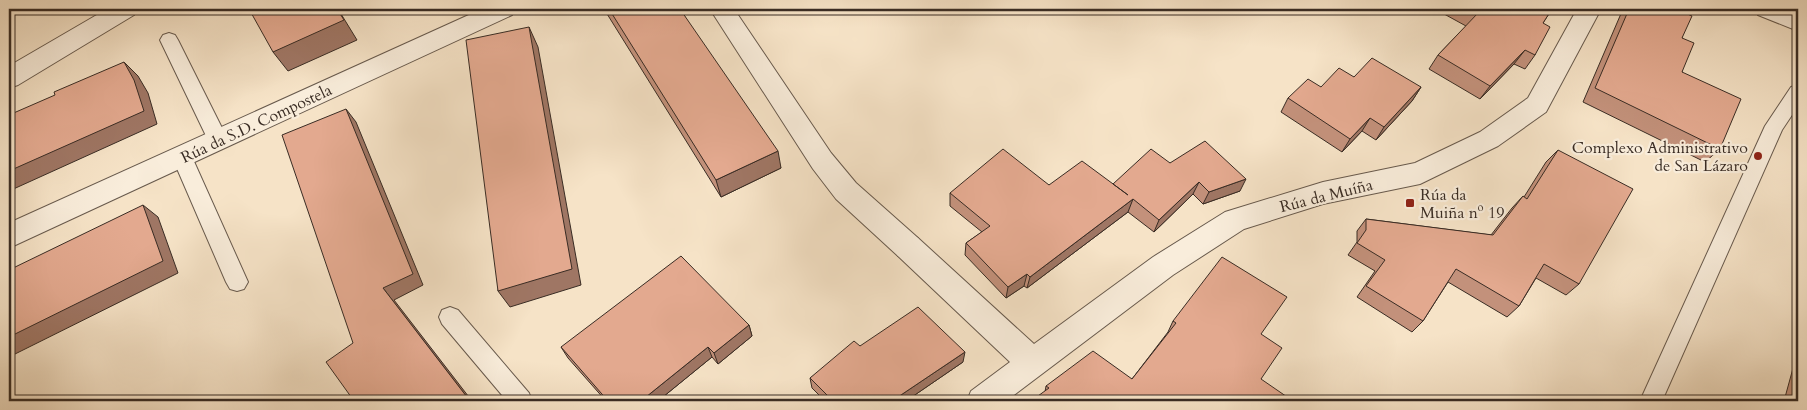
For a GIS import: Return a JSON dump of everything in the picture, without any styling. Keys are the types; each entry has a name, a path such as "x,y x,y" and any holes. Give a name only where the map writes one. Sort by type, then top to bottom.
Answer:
{"street":[{"path":"9,78 126,9"},
{"name":"Rúa da S.D. Compostela","path":"9,236 504,9"},
{"path":"722,9 822,161 846,191 1033,363"},
{"name":"Rúa da Muíña","path":"982,401 1163,266 1235,220 1323,193 1420,173 1489,139 1537,105 1589,9"},
{"path":"1766,9 1798,22"}],"lane":[{"path":"169,40 218,140"},
{"path":"1651,401 1774,126 1798,92"},
{"path":"182,157 237,282"},
{"path":"450,318 521,401"}],"building":[{"path":"249,9 337,9 344,20 273,52"},
{"path":"609,9 680,9 778,151 716,180"},
{"path":"1470,9 1552,9 1543,23 1550,27 1535,55 1525,50 1490,86 1438,55 1478,13"},
{"path":"1629,9 1688,9 1685,13 1692,16 1682,38 1694,43 1682,72 1741,99 1720,149 1595,88"},
{"path":"529,27 572,269 498,291 466,40"},
{"path":"1372,58 1421,87 1384,127 1370,118 1350,139 1288,98 1308,79 1321,87 1339,68 1354,77"},
{"path":"124,62 134,80 144,111 9,171 9,115 55,95 54,92"},
{"path":"346,109 413,274 383,288 470,401 354,401 326,362 353,343 282,135"},
{"path":"1205,141 1246,179 1209,192 1199,182 1159,220 1133,199 1030,277 1027,274 1008,287 966,243 990,226 950,193 1003,149 1049,185 1082,161 1113,184 1151,149 1170,163"},
{"path":"1558,150 1633,189 1579,284 1544,264 1519,306 1456,269 1423,321 1366,286 1385,260 1357,243 1366,230 1366,219 1493,235 1523,196 1527,199"},
{"path":"143,205 163,261 9,337 9,270"},
{"path":"681,256 749,325 714,353 708,347 641,401 608,401 561,347"},
{"path":"1222,257 1287,297 1261,334 1282,348 1261,379 1293,401 1031,401 1049,388 1046,386 1093,351 1132,379 1176,323 1173,321"},
{"path":"918,307 965,352 892,401 833,401 810,378 854,341 860,346"},
{"path":"1798,383 1798,401 1793,401"}],"place":[{"name":"Complexo Administrativo de San Lázaro","path":"1758,156"},
{"name":"Rúa da Muiña nº 19","path":"1410,203"}]}
